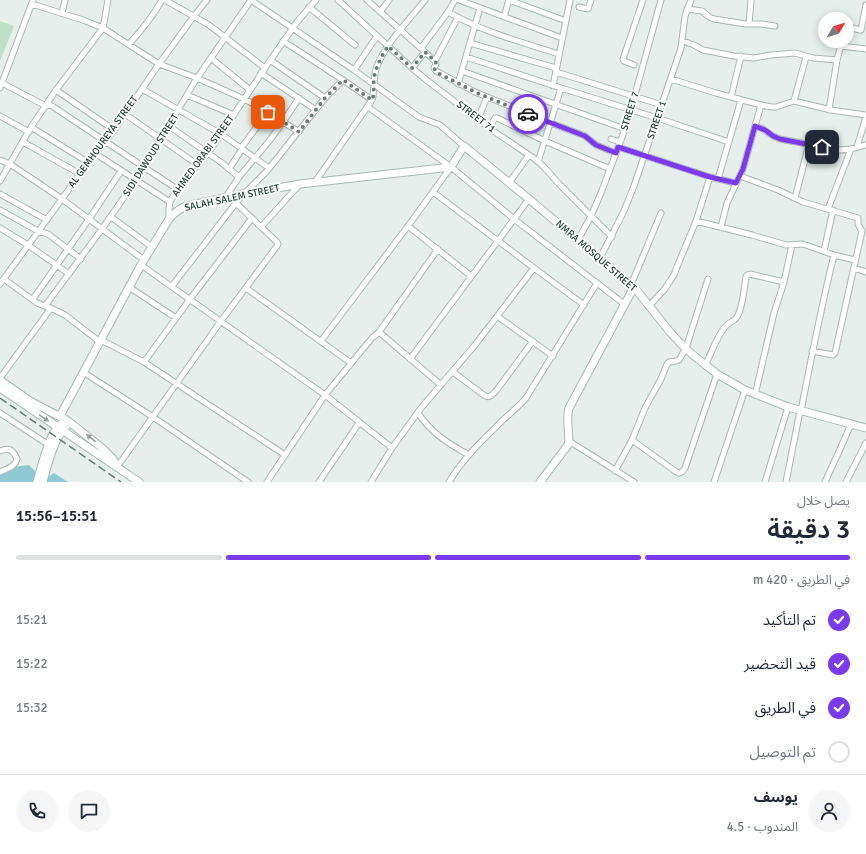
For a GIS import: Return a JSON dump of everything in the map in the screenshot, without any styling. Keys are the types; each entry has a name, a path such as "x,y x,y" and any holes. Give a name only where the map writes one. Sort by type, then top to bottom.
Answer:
{"street":[{"path":"62,13 65,0"},
{"path":"0,182 30,129 56,90 102,28 108,0"},
{"path":"129,44 144,28 164,0 210,25 263,70 316,110"},
{"name":"AL GEMHOUREYA STREET","path":"0,284 114,130 205,0"},
{"name":"NMRA MOSQUE STREET","path":"251,0 354,70 419,117 440,125 632,286 670,332 706,366 717,374 755,395 788,407 866,428"},
{"name":"SIDI DAWOUD STREET","path":"0,379 69,274 136,180 197,78 251,0"},
{"name":"AHMED ORABI STREET","path":"169,219 170,202 177,189 208,153 292,28 316,0"},
{"name":"STREET 71","path":"338,0 436,88 543,166 612,237"},
{"path":"367,0 435,61"},
{"path":"380,12 389,0"},
{"path":"315,182 372,100 376,69 388,46 425,0"},
{"path":"412,68 455,0"},
{"path":"459,0 562,38"},
{"path":"504,17 509,0 566,21"},
{"path":"553,86 570,0"},
{"path":"579,7 588,9 591,0"},
{"path":"634,65 625,62 623,59 643,0"},
{"name":"STREET 7","path":"578,240 592,216 625,129 661,0"},
{"name":"STREET 1","path":"600,258 624,211 662,105 679,54 683,25 691,0"},
{"path":"749,24 751,0"},
{"path":"177,189 52,106 46,106 1,86 32,2 84,20 102,28 159,64 197,78 244,99 268,112 299,132"},
{"path":"854,28 862,29 866,4"},
{"path":"309,7 355,45"},
{"path":"458,84 480,8"},
{"path":"687,9 702,12 714,19 775,26"},
{"path":"448,12 475,26 513,40 559,54"},
{"path":"458,17 435,61 435,70 458,84 487,98 585,136 596,145 616,153"},
{"path":"354,70 378,36"},
{"path":"283,41 372,100"},
{"path":"682,41 703,50 754,58 771,54 795,54 813,58 837,60"},
{"path":"470,43 662,105"},
{"path":"854,46 866,49"},
{"path":"828,110 841,48"},
{"path":"731,97 741,56"},
{"path":"794,101 806,56"},
{"path":"466,57 729,142"},
{"path":"211,58 250,90"},
{"path":"270,60 325,98"},
{"path":"462,71 625,129"},
{"path":"671,78 760,105 776,107 794,101 828,110 866,116 857,147"},
{"path":"172,286 236,202 270,168 325,98 343,80"},
{"path":"538,162 561,88"},
{"path":"142,89 221,134 270,168"},
{"path":"56,90 114,130"},
{"path":"187,95 234,115"},
{"path":"225,198 239,177 283,122 299,98"},
{"path":"478,119 487,98"},
{"path":"718,179 741,100"},
{"path":"721,227 728,203 745,162 760,105"},
{"path":"368,107 451,167 514,219 624,304"},
{"path":"229,169 268,112"},
{"path":"125,114 198,165"},
{"path":"0,116 30,129 89,163"},
{"path":"489,128 495,118 610,169"},
{"path":"169,126 222,163 239,177"},
{"path":"755,126 765,130 777,138 840,150 866,145"},
{"path":"610,139 644,155 710,177 736,183"},
{"path":"23,142 80,174"},
{"path":"795,198 809,144"},
{"path":"321,341 433,192 464,146"},
{"path":"824,251 830,210 851,149"},
{"path":"96,154 170,202"},
{"path":"509,183 529,155"},
{"path":"0,160 10,164 62,199 102,229 172,286 325,395 392,448"},
{"name":"SALAH SALEM STREET","path":"60,429 83,372 142,263 174,213 186,206 300,184 451,167"},
{"path":"33,300 121,171"},
{"path":"740,176 778,190 811,205 858,218 858,224 862,232 835,353 833,355 812,351"},
{"path":"649,306 664,290 674,275 696,221 710,177"},
{"path":"261,227 300,184"},
{"path":"433,192 584,305"},
{"path":"0,194 47,220"},
{"path":"410,359 529,199"},
{"path":"117,467 278,244 236,202"},
{"path":"0,210 38,231 48,234 81,259"},
{"path":"540,482 566,448 569,441 567,418 569,408 624,304 661,213"},
{"path":"111,217 152,247"},
{"path":"144,362 252,218"},
{"path":"696,221 786,245 803,244 834,255 856,260"},
{"path":"408,226 471,276"},
{"path":"0,228 28,245 69,274"},
{"path":"755,395 792,245"},
{"path":"267,482 325,395 374,335 379,332 438,249"},
{"path":"786,482 812,351 834,255"},
{"path":"371,482 392,448 418,413 476,345 534,268"},
{"path":"854,268 866,272"},
{"path":"706,366 715,343 723,329 738,315 747,275 750,274 784,282"},
{"path":"4,279 33,300 65,315 100,341 144,362 285,455"},
{"path":"615,471 632,440 645,408 668,363 670,361 679,360 686,348 708,279"},
{"path":"452,481 469,455 521,404 530,392 597,283"},
{"path":"129,287 176,318"},
{"path":"246,288 351,362"},
{"path":"497,316 553,356"},
{"path":"379,332 441,385"},
{"path":"453,372 488,397 496,391 533,341"},
{"path":"83,372 153,417 248,482"},
{"path":"632,440 675,471 681,473 685,468 717,374"},
{"path":"0,379 30,401 65,419 102,448 113,459 117,467"},
{"path":"0,388 139,482"},
{"path":"714,482 745,390"},
{"path":"765,482 788,407"},
{"path":"0,413 49,445"},
{"path":"418,413 423,421 436,434 469,455"},
{"path":"320,482 360,423"},
{"path":"825,482 851,424"},
{"path":"43,482 44,467 49,445 53,435 60,429"},
{"path":"37,482 58,438 60,429"},
{"path":"569,441 634,482"},
{"path":"846,482 866,443"},
{"path":"0,451 7,449 10,450 17,460 12,466 0,472"}],"green space":[{"path":"0,21 14,26 0,61"}],"water":[{"path":"29,465 46,478 54,473 68,482 0,482 0,474 13,467"}],"railway":[{"path":"0,398 121,482"}],"way so far":[{"path":"268,112 299,132 325,98 343,80 372,100 376,69 388,46 412,68 425,52 436,62 434,67 436,72 487,98 528,114"}],"route":[{"path":"528,114 588,137 596,145 616,153 618,147 710,177 736,183 743,169 755,126 780,139 822,147"}]}
